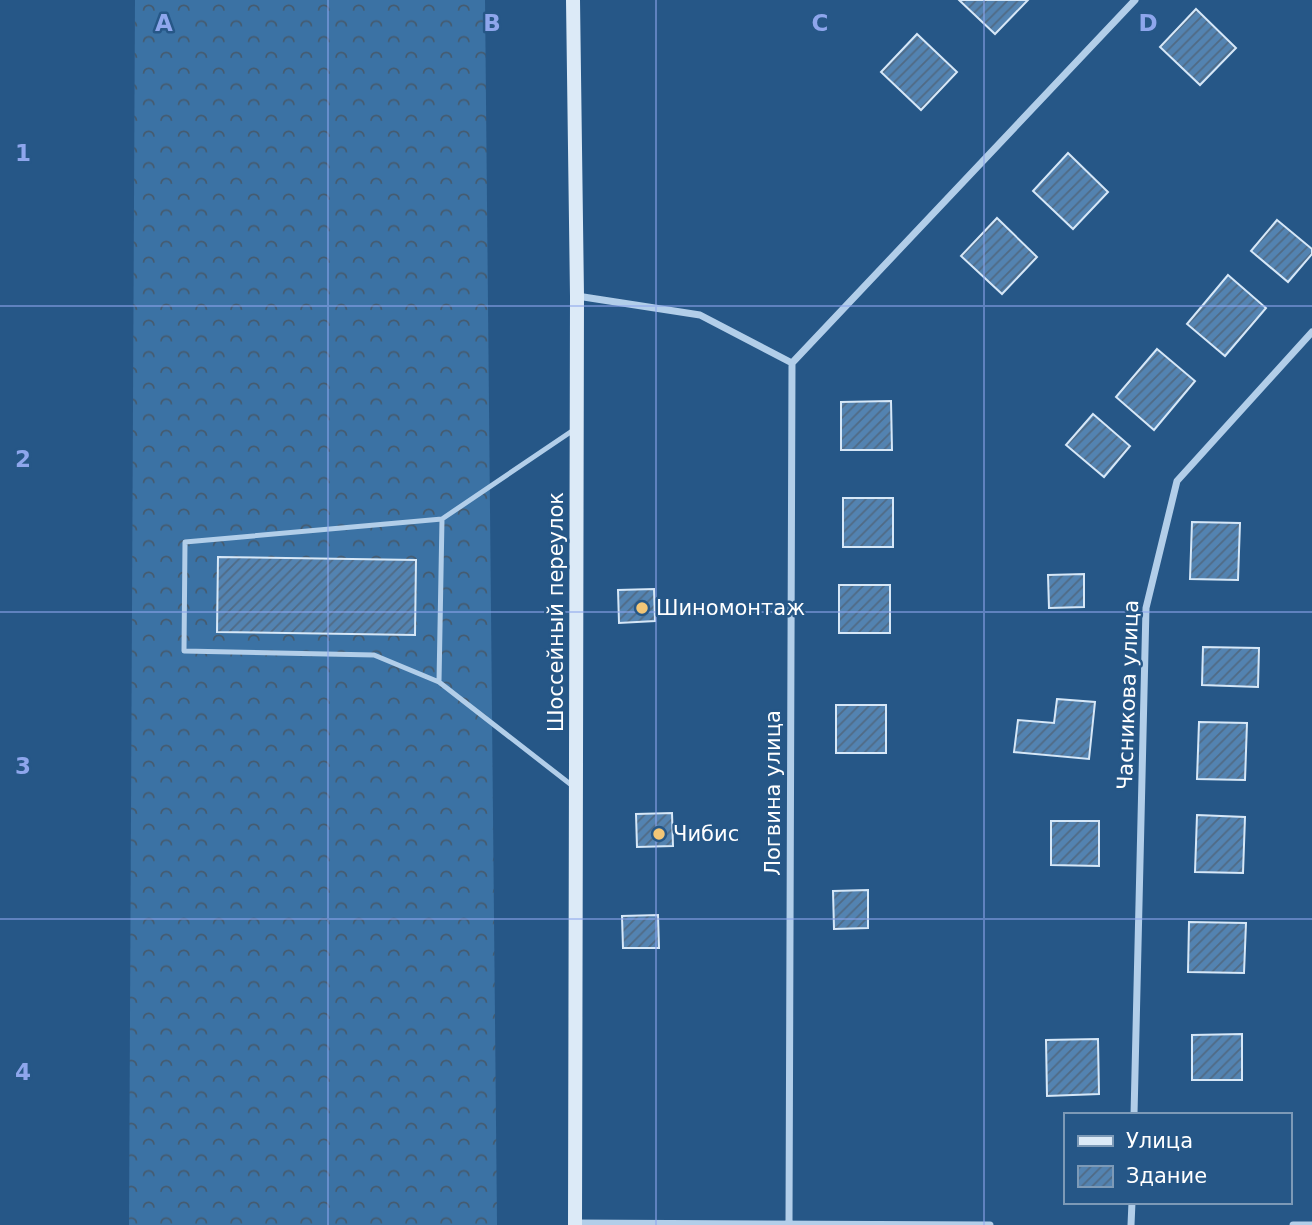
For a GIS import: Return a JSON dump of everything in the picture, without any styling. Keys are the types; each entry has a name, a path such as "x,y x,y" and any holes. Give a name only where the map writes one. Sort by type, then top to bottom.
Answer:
{"main road":[{"name":"Шоссейный переулок","path":"573,0 577,296 575,1224"}],"street":[{"path":"577,296 700,316 792,363 1135,0"},
{"name":"Часникова улица","path":"1134,1113 1146,608 1177,481 1312,332"},
{"name":"Логвина улица","path":"789,1222 792,363"},
{"path":"1131,1225 1132,1204"},
{"path":"575,1224 789,1222 990,1225"},
{"path":"1293,1225 1312,1225"}],"lane":[{"path":"576,789 439,682 374,655 184,651 185,542 442,519 577,428"},
{"path":"439,682 442,519"}],"green space":[{"path":"135,0 485,0 497,1225 129,1225"}],"building":[{"path":"959,0 1028,0 995,34"},
{"path":"1196,9 1236,48 1200,85 1160,47"},
{"path":"917,34 957,72 921,110 881,72"},
{"path":"1068,153 1108,192 1073,229 1033,191"},
{"path":"997,218 1037,257 1002,294 961,256"},
{"path":"1277,220 1312,249 1312,254 1288,282 1251,251"},
{"path":"1228,275 1266,308 1225,356 1187,324"},
{"path":"1157,349 1195,381 1154,430 1116,397"},
{"path":"891,401 892,450 841,450 841,402"},
{"path":"1093,414 1130,446 1104,477 1066,445"},
{"path":"843,498 893,498 893,547 843,547"},
{"path":"1192,522 1240,523 1238,580 1190,579"},
{"path":"218,557 416,560 415,635 217,632"},
{"path":"1084,574 1084,607 1049,608 1048,575"},
{"path":"839,585 890,585 890,633 839,633"},
{"path":"654,589 655,621 619,623 618,590"},
{"path":"1203,647 1259,648 1258,687 1202,685"},
{"path":"1057,699 1095,702 1089,759 1014,752 1018,720 1054,723"},
{"path":"836,705 886,705 886,753 836,753"},
{"path":"1199,722 1247,723 1245,780 1197,779"},
{"path":"672,813 673,846 637,847 636,814"},
{"path":"1197,815 1245,817 1243,873 1195,872"},
{"path":"1051,821 1099,821 1099,866 1051,865"},
{"path":"868,890 868,928 834,929 833,891"},
{"path":"658,915 659,948 623,948 622,916"},
{"path":"1189,922 1246,923 1244,973 1188,972"},
{"path":"1242,1034 1242,1080 1192,1080 1192,1035"},
{"path":"1098,1039 1099,1094 1047,1096 1046,1040"}],"place":[{"name":"Шиномонтаж","path":"642,608"},
{"name":"Чибис","path":"659,834"}]}
